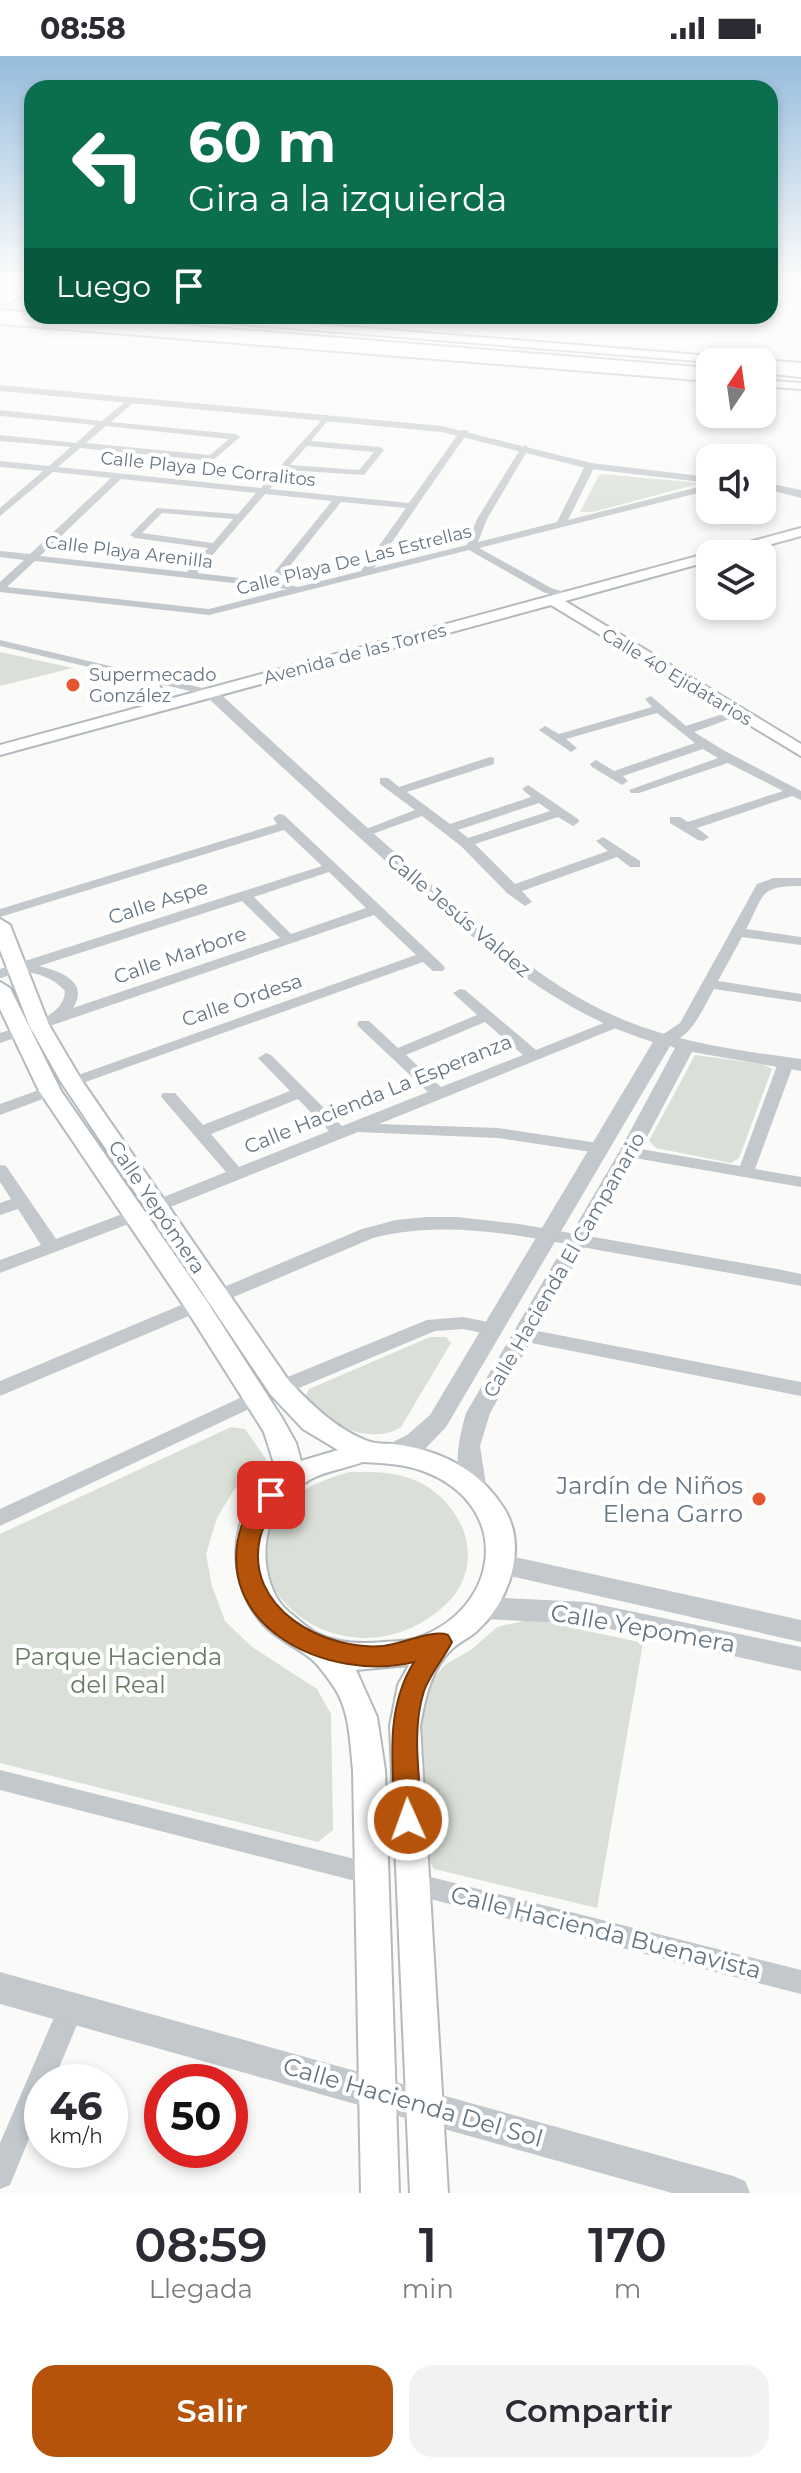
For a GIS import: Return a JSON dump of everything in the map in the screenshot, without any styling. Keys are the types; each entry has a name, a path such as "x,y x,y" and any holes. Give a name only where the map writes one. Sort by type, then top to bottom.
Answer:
{"highway":[{"path":"776,381 801,383"}],"main road":[{"path":"772,540 801,532"},
{"name":"Avenida de las Torres","path":"0,750 556,595 696,560"},
{"name":"Calle 40 Ejidatarios","path":"556,595 736,713 801,751"},
{"name":"Calle 40 Ejidatarios","path":"556,595 801,735"},
{"path":"148,678 157,695 151,709"},
{"name":"Calle Yepómera","path":"0,925 14,1031 72,1082 157,1206 255,1398 283,1443 292,1476"},
{"name":"Calle Yepómera","path":"0,988 14,1031 133,1216 312,1422 363,1452"},
{"path":"363,1452 394,1453 424,1460 452,1472 475,1491 492,1513 501,1538 501,1564 495,1587 483,1608 464,1627 440,1642 411,1652 381,1657 350,1655 320,1648 292,1634 270,1614 255,1591 247,1566 248,1541 256,1517 271,1495 292,1476 337,1456 363,1452"},
{"path":"429,2193 405,1726 413,1685 440,1642"},
{"path":"320,1648 355,1691 363,1717 369,1770 380,2193"}],"street":[{"path":"0,388 464,432 590,466 696,478"},
{"path":"0,513 131,400"},
{"path":"0,413 236,437 212,458 0,438"},
{"path":"190,575 326,418"},
{"path":"365,573 464,432"},
{"path":"285,467 361,473 380,450 305,443"},
{"path":"525,448 482,519 471,547 556,595"},
{"name":"Calle Playa De Corralitos","path":"0,464 412,506"},
{"path":"561,524 590,466"},
{"path":"0,588 119,476"},
{"path":"776,488 801,494"},
{"name":"Calle Playa De Las Estrellas","path":"0,588 205,613 696,490"},
{"path":"270,584 339,498"},
{"path":"215,546 135,536 162,510 240,517"},
{"name":"Calle Playa Arenilla","path":"0,554 303,588"},
{"path":"0,643 211,693"},
{"name":"Calle Jesús Valdez","path":"211,693 362,833 518,967 551,989 616,1023 793,1064"},
{"path":"558,738 655,704 705,744 797,794"},
{"path":"687,730 736,713"},
{"path":"545,730 571,748"},
{"path":"613,775 705,744"},
{"path":"478,752 502,769"},
{"path":"596,764 640,794 729,758"},
{"path":"398,791 490,761"},
{"path":"384,781 466,843 525,902"},
{"path":"528,789 573,822"},
{"path":"703,837 681,823 797,794"},
{"path":"449,829 540,798"},
{"path":"362,833 425,811"},
{"path":"466,843 559,812"},
{"path":"0,913 282,820 329,868 438,968"},
{"path":"603,841 635,864"},
{"path":"512,890 618,852"},
{"name":"Calle Aspe","path":"8,971 329,868"},
{"path":"679,1037 762,887 774,882 801,882"},
{"path":"244,895 288,938"},
{"name":"Calle Marbore","path":"14,1031 374,910"},
{"path":"739,932 801,941"},
{"name":"Calle Ordesa","path":"72,1082 425,956"},
{"path":"8,971 48,972 61,976 71,985 72,995 68,1005 14,1031"},
{"path":"710,984 801,998"},
{"path":"460,993 534,1056"},
{"path":"396,1054 487,1016"},
{"name":"Calle Hacienda La Esperanza","path":"157,1206 616,1023"},
{"path":"364,1024 438,1093"},
{"name":"Calle Hacienda El Campanario","path":"394,1453 416,1442 438,1421 598,1148 679,1037"},
{"name":"Calle Hacienda El Campanario","path":"475,1491 469,1466 471,1431 522,1335 629,1152 679,1037"},
{"path":"266,1058 299,1093 347,1131 460,1130 598,1148"},
{"path":"746,1172 793,1064"},
{"path":"0,1110 50,1091"},
{"path":"201,1132 299,1093"},
{"path":"169,1096 237,1175"},
{"path":"629,1152 801,1182"},
{"path":"0,1170 52,1247"},
{"path":"0,1209 20,1202"},
{"path":"0,1267 133,1216"},
{"path":"0,1389 388,1226 444,1222 547,1235 801,1280"},
{"path":"280,1388 433,1325 463,1323 492,1329"},
{"path":"522,1335 801,1389"},
{"path":"0,1518 255,1398"},
{"name":"Calle Yepomera","path":"501,1564 801,1631"},
{"name":"Calle Yepomera","path":"483,1608 587,1613 801,1659"},
{"path":"0,1780 371,1874"},
{"name":"Calle Hacienda Buenavista","path":"411,1883 801,1982"},
{"name":"Calle Hacienda Del Sol","path":"0,1988 733,2193"},
{"path":"0,2175 71,2008"}],"green space":[{"path":"602,474 696,485 593,512 580,512"},
{"path":"0,652 73,668 0,686"},
{"path":"695,1055 762,1064 772,1069 739,1158 731,1163 656,1148 649,1141"},
{"path":"430,1337 446,1337 451,1343 401,1427 389,1433 362,1433 349,1429 324,1416 305,1398 309,1389"},
{"name":"Parque Hacienda del Real","path":"231,1427 245,1429 266,1459 257,1473 235,1488 217,1518 206,1554 212,1586 225,1621 252,1647 317,1689 331,1714 333,1830 318,1842 0,1763 0,1534"},
{"path":"349,1472 394,1474 428,1487 457,1516 465,1534 468,1553 466,1572 458,1590 443,1607 397,1633 352,1637 311,1624 280,1598 264,1565 267,1530 294,1497"},
{"path":"533,1619 643,1643 597,1908 434,1869 427,1858 418,1730 422,1690 446,1664 471,1650 497,1627"}],"place":[{"name":"Supermecado González","path":"73,685"},
{"name":"Jardín de Niños Elena Garro","path":"759,1499"}],"route":[{"path":"271,1495 256,1517 248,1541 247,1566 255,1591 270,1614 292,1634 320,1648 350,1655 381,1657 411,1652 440,1642 413,1685 408,1706 405,1726 408,1820"}]}
